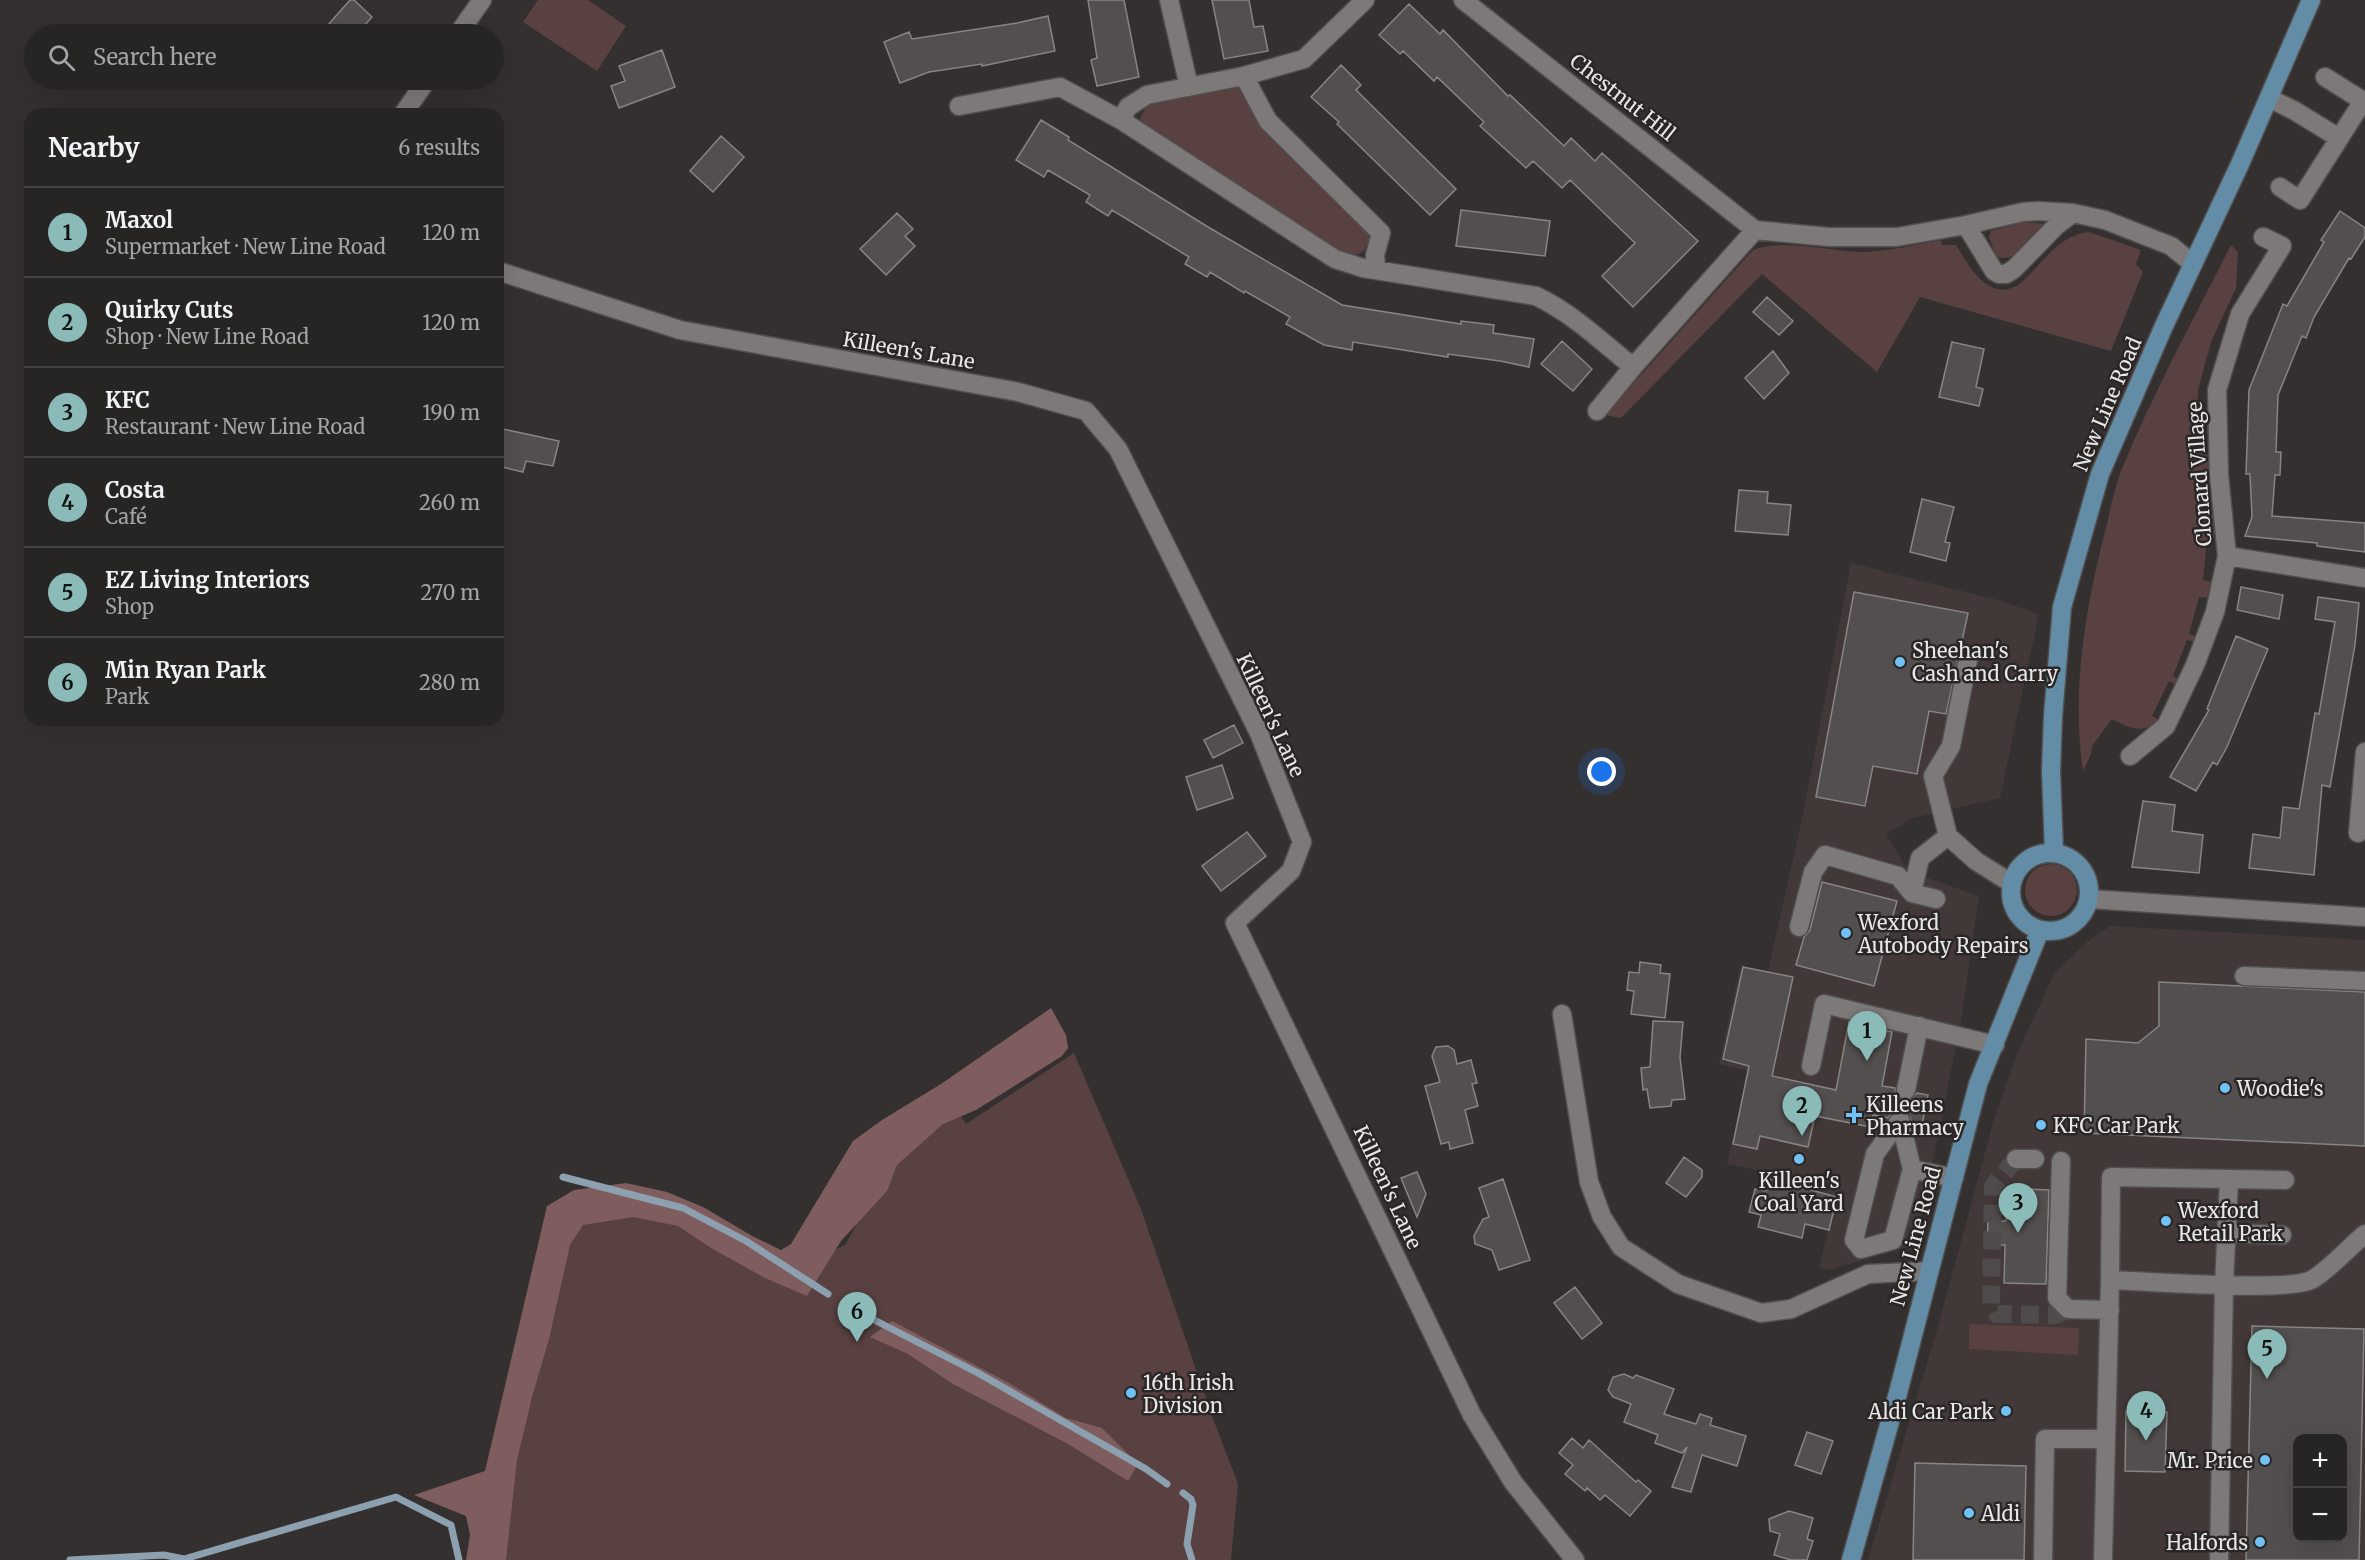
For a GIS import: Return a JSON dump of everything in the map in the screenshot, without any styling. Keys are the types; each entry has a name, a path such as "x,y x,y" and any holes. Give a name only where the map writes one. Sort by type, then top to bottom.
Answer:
{"main road":[{"name":"New Line Road","path":"2054,852 2051,771 2062,607 2100,474 2163,328 2269,98 2311,0"},
{"path":"2054,852 2076,862 2084,872 2089,898 2077,920 2053,931 2040,930 2028,924 2018,915 2012,903 2011,883 2019,866 2029,858 2041,853 2054,852"},
{"name":"New Line Road","path":"1851,1560 1898,1393 1978,1084 2040,930"}],"street":[{"path":"465,24 482,0"},
{"path":"1169,0 1189,87"},
{"path":"1121,120 1128,107 1147,95 1244,76 1304,59 1365,0"},
{"name":"Chestnut Hill","path":"1463,0 1755,230"},
{"path":"1244,76 1268,121 1381,233 1375,255 1376,269"},
{"path":"2280,187 2300,201 2363,101 2325,77"},
{"path":"959,106 1060,87 1121,120 1335,259 1348,265 1536,296 1574,318 1633,367"},
{"path":"407,108 420,90"},
{"path":"2269,98 2339,138"},
{"path":"1597,411 1633,367 1755,230 1829,237 1897,237 2023,212 2073,213 2105,220 2164,243 2193,264"},
{"path":"1965,225 1994,271 2006,274 2057,225 2073,213"},
{"name":"Clonard Village","path":"2130,756 2166,726 2195,665 2215,612 2227,556 2219,475 2217,390 2240,314 2282,246 2263,237"},
{"name":"Killeen's Lane","path":"504,273 680,330 1018,392 1086,411 1118,449 1259,733 1302,843 1291,871 1235,923 1472,1415 1513,1482 1575,1560"},
{"name":"Clonard Village","path":"2227,556 2365,578"},
{"path":"1969,655 1951,746 1933,776 1948,836 1976,861 2011,883"},
{"path":"2358,833 2365,752"},
{"path":"1912,892 1920,858 1948,836"},
{"path":"1799,927 1813,872 1825,855 1898,876 1912,892 1936,899"},
{"path":"2089,898 2365,917"},
{"path":"2244,976 2365,981"},
{"path":"1811,1066 1824,1004 1995,1045"},
{"path":"1562,1014 1589,1182 1602,1217 1621,1247 1678,1284 1761,1313 1791,1310 1868,1274 1929,1271"},
{"path":"1905,1090 1919,1026"},
{"path":"1900,1120 1912,1169 1893,1240 1861,1249 1854,1240 1875,1154 1900,1120"},
{"path":"2016,1159 2035,1159"},
{"path":"2061,1161 2057,1298 2068,1309 2110,1310"},
{"path":"1912,1169 1954,1178"},
{"path":"2103,1560 2111,1177 2285,1180"},
{"path":"2220,1560 2224,1285 2229,1179"},
{"path":"2227,1233 2282,1234"},
{"path":"2110,1280 2224,1285 2311,1281 2365,1233"},
{"path":"2043,1560 2045,1439 2106,1439"}],"shaded area":[{"path":"538,0 588,0 626,26 597,71 523,22"},
{"path":"1231,87 1240,89 1266,130 1367,231 1370,239 1363,252 1354,256 1342,252 1147,129 1140,118 1147,106"},
{"path":"2024,222 2045,224 2017,253 2003,258 1996,256 1989,237 1991,231"},
{"path":"2089,232 2141,250 2136,264 2143,272 2111,351 1920,297 1877,372 1762,274 1621,418 1605,415 1753,250 1777,245 1791,245 1869,252 1941,240 1942,245 1956,245 1968,264 1983,281 2001,290 2022,282 2068,238"},
{"path":"2231,245 2238,252 2236,288 2211,342 2198,390 2197,435 2205,436 2213,505 2214,540 2207,541 2203,580 2211,582 2207,598 2199,597 2189,634 2197,637 2195,642 2187,640 2173,676 2180,680 2177,685 2169,681 2152,716 2159,720 2142,729 2124,725 2112,719 2092,746 2083,771 2079,709 2083,647 2093,585 2115,490 2146,413"},
{"path":"1851,563 1994,599 2039,614 2000,798 1913,818 1886,834 1908,871 1979,896 1961,1020 1925,1202 1915,1241 1909,1247 1828,1270 1819,1268 1836,1197 1757,1170 1727,1164 1748,1071 1719,1064 1740,968 1768,971 1802,819"},
{"path":"2046,864 2056,864 2070,871 2077,890 2070,909 2056,916 2046,916 2036,912 2029,905 2025,895 2025,885 2029,875 2036,868"},
{"name":"Wexford Retail Park","path":"2110,926 2365,940 2365,1560 1868,1560 1939,1323 1994,1119 2017,1054 2054,974 2087,942"},
{"path":"1051,1008 1066,1035 1068,1048 1062,1056 976,1110 943,1124 897,1165 887,1191 841,1241 807,1296 765,1278 711,1248 678,1226 633,1217 583,1225 570,1245 549,1339 517,1460 506,1560 466,1560 470,1535 466,1516 414,1495 485,1471 547,1206 574,1190 626,1183 667,1192 703,1207 781,1250 791,1244 853,1141"},
{"path":"1074,1053 1141,1209 1212,1416 1238,1484 1231,1560 481,1560 559,1206 656,1207 794,1268 845,1245 887,1171 956,1108 966,1124"},
{"path":"892,1321 1009,1383 1066,1418 1102,1428 1138,1464 1128,1481 1068,1444 953,1384 908,1354 870,1337"},
{"path":"1969,1324 2079,1328 2078,1355 1969,1349"}],"building":[{"path":"350,0 354,0 372,17 366,24 329,24"},
{"path":"1088,0 1124,0 1139,77 1097,86 1091,60 1097,58"},
{"path":"1212,0 1249,0 1254,27 1263,26 1268,51 1224,59"},
{"path":"1409,4 1440,34 1443,30 1508,96 1510,95 1564,146 1571,138 1595,161 1602,153 1698,241 1633,307 1602,276 1635,243 1570,180 1562,188 1533,161 1526,168 1480,126 1484,122 1437,77 1434,81 1403,51 1400,54 1379,35"},
{"path":"1048,16 1055,51 982,66 982,64 929,72 900,83 884,42 909,32 912,39"},
{"path":"662,50 675,87 619,108 611,86 625,81 619,66"},
{"path":"1341,65 1361,85 1356,90 1456,189 1430,215 1337,124 1339,122 1311,97"},
{"path":"1041,120 1069,137 1068,140 1208,227 1342,305 1461,324 1461,321 1494,325 1493,333 1534,339 1529,367 1500,361 1448,354 1448,357 1353,342 1352,350 1324,345 1286,324 1290,317 1210,272 1207,277 1185,264 1189,257 1112,210 1108,216 1086,202 1090,195 1048,170 1044,177 1016,160"},
{"path":"721,136 744,157 713,192 690,171"},
{"path":"1461,210 1550,221 1545,256 1456,246"},
{"path":"2340,211 2365,228 2365,237 2351,259 2349,258 2314,317 2306,338 2302,336 2278,395 2276,452 2281,452 2280,475 2275,475 2272,516 2365,523 2365,552 2317,546 2317,543 2245,536 2252,517 2250,474 2246,474 2249,390 2283,304 2287,306 2324,242 2321,240"},
{"path":"897,213 913,229 905,236 915,246 886,275 860,249"},
{"path":"1767,297 1793,321 1779,335 1753,312"},
{"path":"1562,341 1592,369 1573,391 1541,364"},
{"path":"1952,342 1984,349 1976,387 1983,389 1979,406 1939,397"},
{"path":"1773,351 1789,373 1764,399 1745,378"},
{"path":"504,429 559,441 553,466 526,461 523,472 504,467"},
{"path":"1739,490 1768,492 1767,503 1791,505 1788,535 1735,531"},
{"path":"1922,499 1954,507 1945,542 1950,543 1946,561 1910,552"},
{"path":"2241,587 2283,595 2279,619 2237,610"},
{"name":"Sheehan's Cash and Carry","path":"1854,592 1968,613 1946,714 1929,711 1917,774 1873,766 1865,806 1816,797"},
{"path":"2318,597 2359,603 2355,645 2330,787 2322,785 2314,875 2249,868 2253,834 2280,838 2283,807 2299,809 2315,713 2319,714 2335,622 2315,619"},
{"path":"2236,636 2268,649 2227,747 2217,765 2213,762 2196,791 2170,777 2209,710 2207,709"},
{"path":"1234,725 1243,743 1213,758 1204,740"},
{"path":"1222,765 1233,798 1197,810 1186,777"},
{"path":"2143,801 2175,805 2172,831 2203,835 2199,873 2132,867"},
{"path":"1247,832 1266,856 1221,891 1202,866"},
{"name":"Wexford Autobody Repairs","path":"1822,882 1897,901 1874,986 1796,965 1804,937 1810,930"},
{"path":"1640,962 1661,965 1660,973 1670,974 1665,1018 1631,1014 1634,991 1627,990 1629,972 1639,973"},
{"path":"1743,967 1793,977 1772,1076 1836,1090 1849,1022 1892,1032 1882,1086 1895,1088 1896,1094 1903,1101 1910,1100 1917,1093 1928,1095 1922,1125 1912,1123 1908,1112 1902,1109 1895,1110 1888,1118 1873,1115 1871,1127 1815,1116 1808,1147 1760,1136 1757,1149 1733,1144 1749,1066 1723,1059"},
{"name":"Woodie's","path":"2159,982 2365,992 2365,1146 2084,1133 2086,1039 2138,1043 2159,1026"},
{"path":"1653,1021 1683,1022 1680,1057 1685,1099 1672,1100 1671,1106 1650,1108 1647,1089 1643,1090 1641,1068 1650,1067"},
{"path":"1448,1046 1454,1050 1457,1064 1471,1060 1477,1083 1472,1084 1478,1106 1465,1110 1473,1143 1450,1149 1449,1142 1441,1144 1425,1086 1440,1082 1432,1056 1436,1047"},
{"path":"1684,1157 1702,1170 1702,1177 1686,1197 1666,1183"},
{"path":"1417,1172 1426,1194 1417,1217 1401,1178"},
{"path":"1503,1179 1530,1260 1499,1270 1492,1250 1475,1244 1474,1236 1483,1219 1489,1217 1479,1188"},
{"path":"1770,1179 1837,1197 1829,1230 1805,1224 1802,1238 1758,1227 1761,1215 1749,1212 1755,1189 1766,1191"},
{"path":"2007,1188 2049,1190 2046,1284 2004,1283 2005,1245 1987,1245 1988,1221 2006,1221"},
{"path":"1575,1287 1602,1323 1582,1339 1554,1303"},
{"path":"2252,1326 2364,1329 2359,1560 2246,1560"},
{"path":"1624,1374 1633,1378 1636,1375 1674,1389 1664,1414 1696,1424 1700,1414 1712,1418 1710,1425 1746,1436 1737,1466 1702,1455 1691,1492 1672,1487 1687,1447 1682,1453 1655,1443 1658,1435 1624,1422 1631,1404 1613,1397 1608,1390 1613,1377"},
{"path":"2126,1411 2167,1412 2165,1472 2125,1471"},
{"path":"1807,1432 1833,1441 1821,1474 1795,1465"},
{"path":"1572,1438 1583,1448 1589,1440 1636,1482 1638,1480 1651,1491 1630,1516 1605,1495 1600,1500 1587,1488 1585,1491 1565,1474 1573,1465 1559,1453"},
{"name":"Aldi","path":"1915,1463 2026,1466 2024,1560 1913,1560"},
{"path":"1789,1511 1813,1518 1807,1539 1813,1541 1807,1560 1791,1560 1774,1555 1780,1534 1770,1531 1769,1519"}],"waterway":[{"path":"563,1177 683,1208 746,1241 828,1294"},
{"path":"843,1304 978,1373 1146,1469 1167,1484"},
{"path":"1183,1493 1191,1499 1193,1505 1187,1544 1192,1560"},
{"path":"70,1560 164,1555 184,1559 396,1497 451,1525 459,1560"}],"tunnel":[{"path":"1900,1120 1906,1090"},
{"path":"2016,1159 1993,1186 1991,1304 1997,1314 2055,1315 2068,1309"}],"place":[{"name":"Sheehan's Cash and Carry","path":"1900,662"},
{"name":"Wexford Autobody Repairs","path":"1846,933"},
{"name":"Maxol","path":"1867,1061"},
{"name":"Woodie's","path":"2225,1088"},
{"name":"Killeens Pharmacy","path":"1854,1115"},
{"name":"KFC Car Park","path":"2041,1125"},
{"name":"Quirky Cuts","path":"1802,1136"},
{"name":"Killeen's Coal Yard","path":"1799,1159"},
{"name":"Wexford Retail Park","path":"2166,1221"},
{"name":"KFC","path":"2018,1233"},
{"name":"Min Ryan Park","path":"857,1342"},
{"name":"EZ Living Interiors","path":"2267,1379"},
{"name":"16th Irish Division","path":"1131,1393"},
{"name":"Aldi Car Park","path":"2006,1411"},
{"name":"Costa","path":"2146,1441"},
{"name":"Mr. Price","path":"2265,1460"},
{"name":"Aldi","path":"1969,1513"},
{"name":"Halfords","path":"2260,1542"}]}
